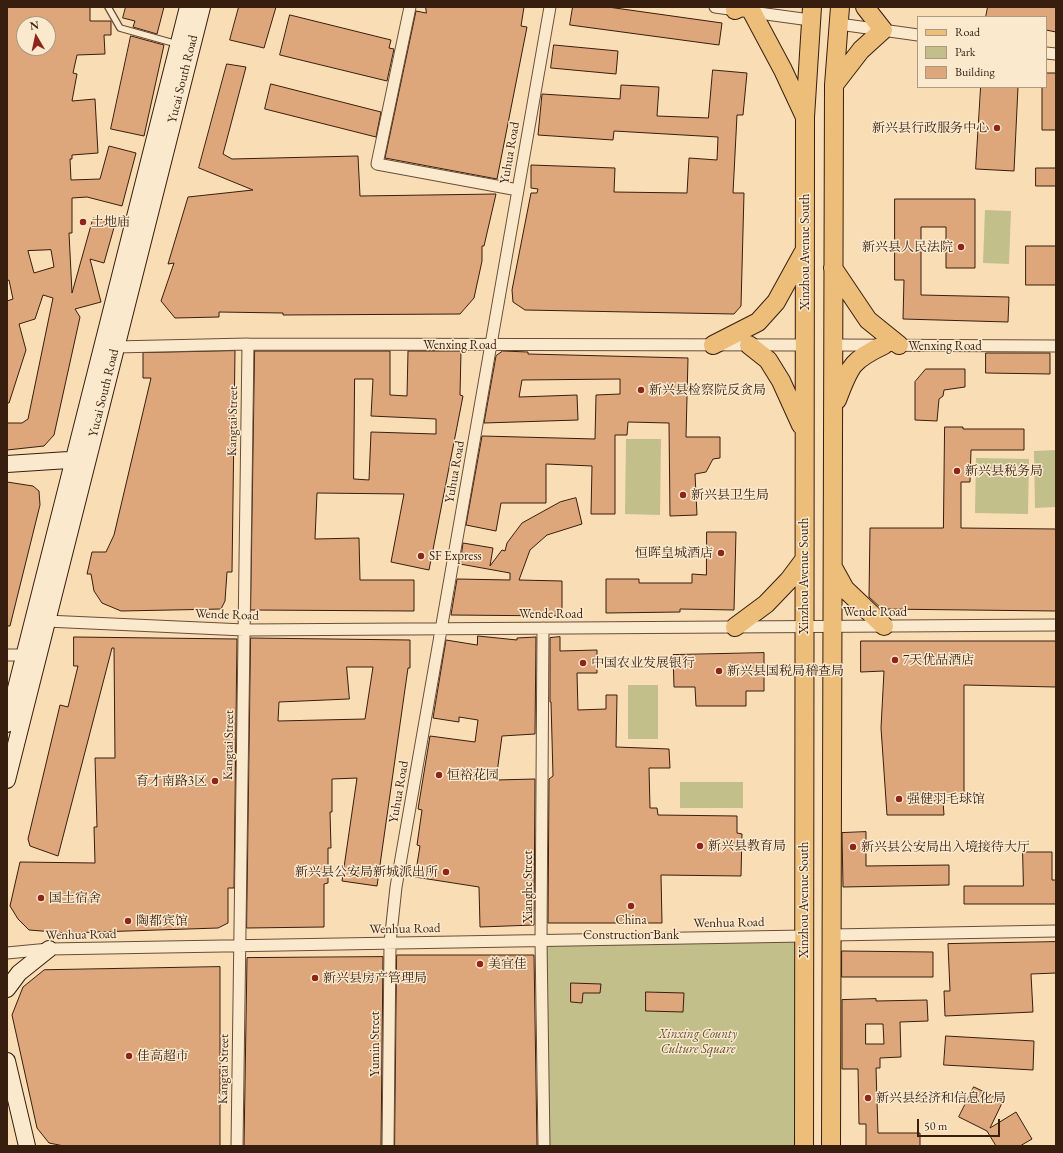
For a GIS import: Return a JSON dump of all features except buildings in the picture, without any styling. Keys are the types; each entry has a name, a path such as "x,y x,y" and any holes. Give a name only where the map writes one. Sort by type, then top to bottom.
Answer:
{"main road":[{"path":"834,84 862,50 883,30 865,7"},
{"path":"743,10 783,70 805,118"},
{"name":"Xinzhou Avenue South","path":"804,1146 805,118 811,14"},
{"path":"831,1146 834,84 839,16"},
{"path":"712,345 758,322 776,302 805,250"},
{"path":"833,268 868,320 891,345 864,354 854,363 833,408"},
{"path":"749,345 768,360 781,381 804,432"},
{"path":"735,627 766,604 789,580 804,560"},
{"path":"833,568 845,589 884,626"}],"street":[{"name":"Yucai South Road","path":"7,780 46,621 81,459 188,7"},
{"name":"Yucai South Road","path":"7,724 25,655 81,459 115,347 202,7"},
{"path":"410,7 377,164 518,190"},
{"name":"Yuhua Road","path":"390,943 396,887 550,7"},
{"path":"715,7 811,14"},
{"path":"839,16 883,30 917,35"},
{"name":"Wenxing Road","path":"115,347 248,344 805,345"},
{"name":"Kangtai Street","path":"237,1146 248,344"},
{"name":"Wenxing Road","path":"833,345 1056,346"},
{"path":"7,464 81,459"},
{"name":"Wende Road","path":"46,621 244,630 1056,625"},
{"name":"Xianghe Street","path":"543,628 541,940 544,1146"},
{"path":"7,655 25,655"},
{"path":"832,935 1056,930"},
{"name":"Wenhua Road","path":"7,953 49,949 804,936"},
{"name":"Yumin Street","path":"388,1146 390,943"},
{"path":"7,989 19,973 49,949"},
{"path":"7,1061 28,1146"},
{"path":"7,1099 18,1146"}],"lane":[{"path":"108,7 120,28 179,44"}],"green space":[{"path":"985,210 1011,211 1009,264 983,263"},
{"path":"626,439 661,439 660,515 625,514"},
{"path":"1056,450 1056,507 1035,508 1034,451"},
{"path":"976,458 1029,459 1028,514 975,513"},
{"path":"628,685 658,685 658,739 628,739"},
{"path":"680,782 743,782 743,808 680,808"},
{"name":"Xinxing County Culture Square","path":"804,936 804,1146 544,1146 541,940"}],"place":[{"name":"新兴县行政服务中心","path":"997,128"},
{"name":"土地庙","path":"83,222"},
{"name":"新兴县人民法院","path":"961,247"},
{"name":"新兴县检察院反贪局","path":"641,390"},
{"name":"新兴县税务局","path":"957,471"},
{"name":"新兴县卫生局","path":"683,495"},
{"name":"恒晖皇城酒店","path":"721,553"},
{"name":"SF Express","path":"421,556"},
{"name":"7天优品酒店","path":"895,660"},
{"name":"中国农业发展银行","path":"583,663"},
{"name":"新兴县国税局稽查局","path":"719,671"},
{"name":"恒裕花园","path":"439,775"},
{"name":"育才南路3区","path":"215,781"},
{"name":"强健羽毛球馆","path":"899,799"},
{"name":"新兴县教育局","path":"700,846"},
{"name":"新兴县公安局出入境接待大厅","path":"853,847"},
{"name":"新兴县公安局新城派出所","path":"446,872"},
{"name":"国土宿舍","path":"41,898"},
{"name":"China Construction Bank","path":"631,906"},
{"name":"陶都宾馆","path":"128,921"},
{"name":"美宜佳","path":"480,964"},
{"name":"新兴县房产管理局","path":"315,978"},
{"name":"佳高超市","path":"129,1056"},
{"name":"新兴县经济和信息化局","path":"868,1098"}]}
